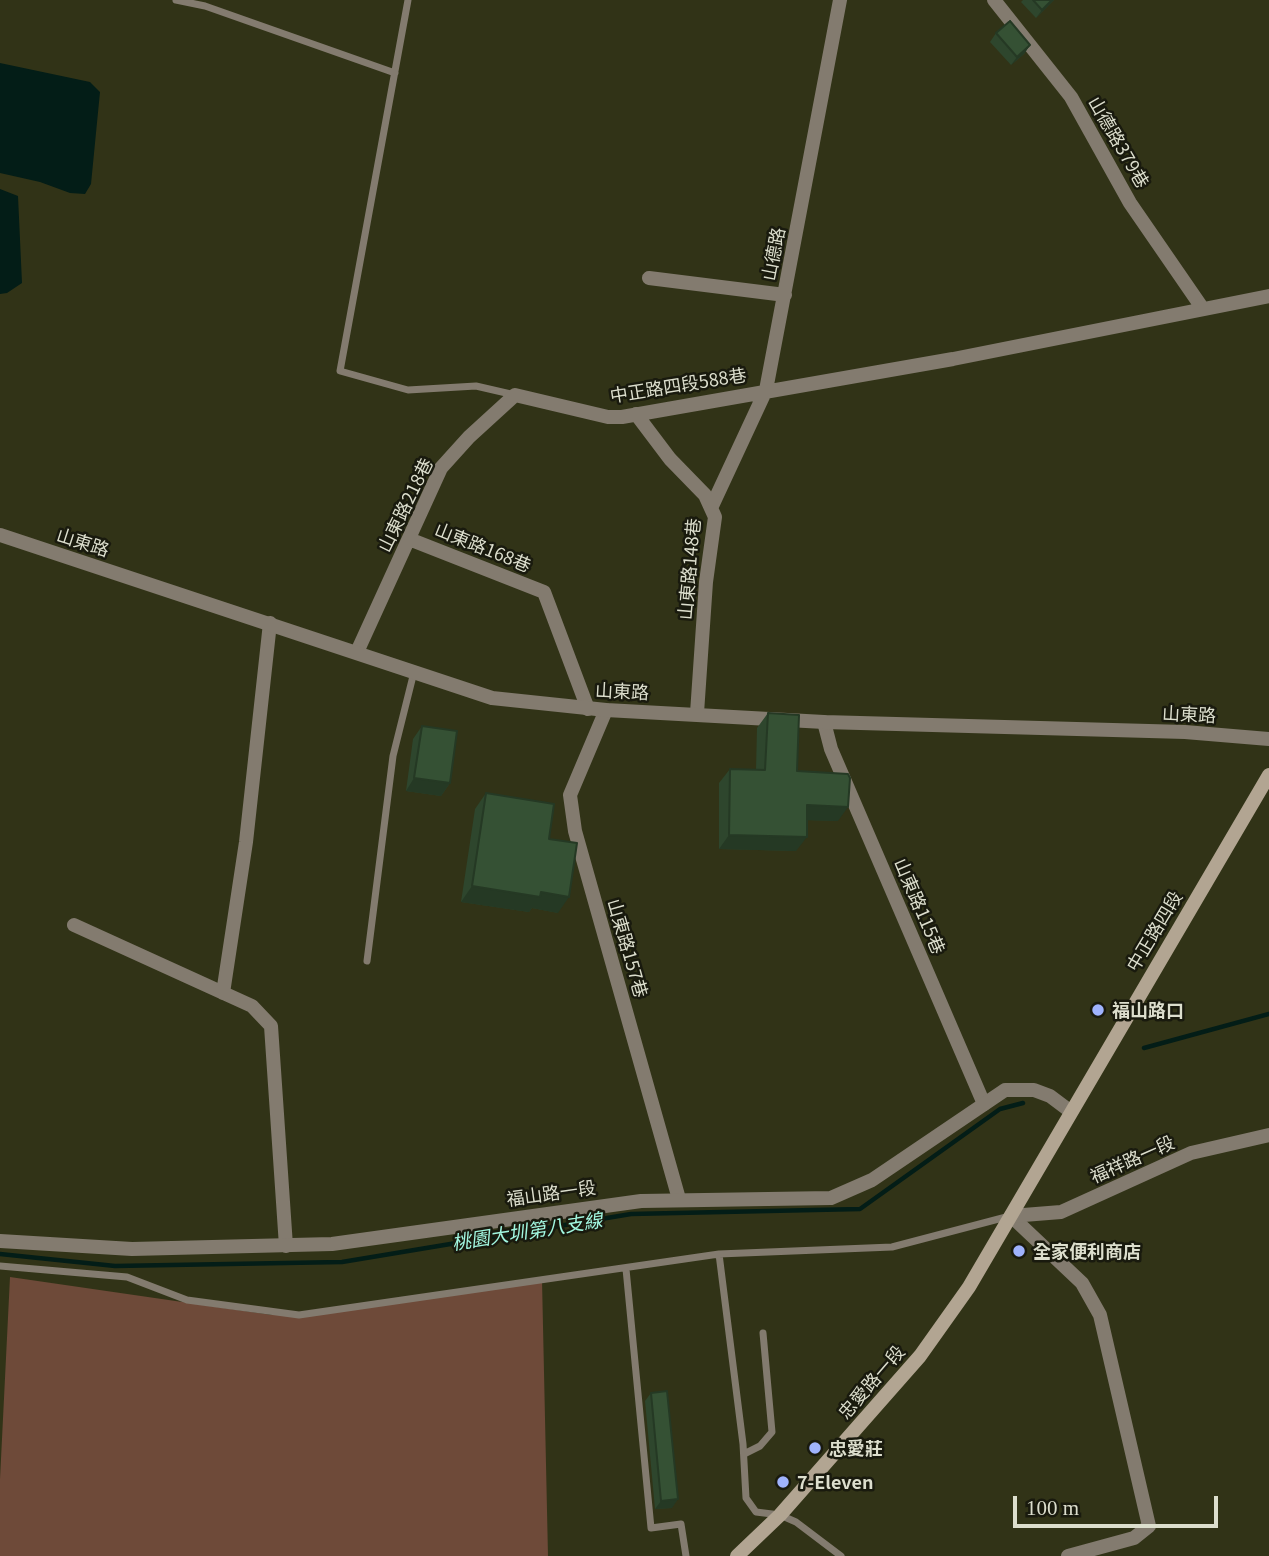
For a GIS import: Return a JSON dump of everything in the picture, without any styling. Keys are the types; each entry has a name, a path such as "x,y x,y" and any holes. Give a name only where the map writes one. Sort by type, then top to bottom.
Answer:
{"main road":[{"name":"中正路四段","path":"1011,1216 1269,775"},
{"name":"忠愛路一段","path":"737,1556 780,1514 920,1356 969,1287 1011,1216"}],"street":[{"name":"山德路","path":"712,506 766,390 840,0"},
{"name":"山德路379巷","path":"994,0 1071,97 1130,202 1203,309"},
{"path":"649,278 785,295"},
{"name":"中正路四段588巷","path":"516,395 608,417 636,414 953,359 1269,296"},
{"name":"山東路218巷","path":"358,652 441,468 469,437 516,395"},
{"name":"山東路148巷","path":"636,414 647,431 712,506 715,517 706,582 697,713"},
{"name":"山東路","path":"0,535 492,698 588,709 824,722 1185,732 1269,739"},
{"name":"山東路168巷","path":"409,539 544,592 588,709"},
{"path":"223,993 246,842 270,623"},
{"name":"山東路157巷","path":"606,710 570,795 575,831 679,1199"},
{"name":"山東路115巷","path":"824,722 831,749 984,1104"},
{"path":"74,925 252,1006 271,1026 286,1246"},
{"name":"福山路一段","path":"0,1241 132,1249 332,1244 641,1201 831,1198 872,1180 1005,1090 1034,1090 1050,1096 1070,1111"},
{"name":"福祥路一段","path":"1011,1216 1061,1212 1191,1153 1269,1135"},
{"path":"1011,1216 1082,1283 1100,1315 1149,1526 1134,1538 1068,1556"}],"lane":[{"path":"176,0 205,6 395,73"},
{"name":"中正路四段588巷","path":"408,0 340,371 408,390 476,386 516,395"},
{"path":"367,961 393,756 414,671"},
{"path":"0,1266 127,1277 187,1300 299,1315 719,1254 892,1247 1011,1216"},
{"path":"719,1254 744,1454 746,1498 756,1512 780,1514 796,1522 841,1556"},
{"path":"626,1269 651,1528 681,1524 686,1556"},
{"path":"744,1454 760,1446 772,1432 763,1333"}],"shaded area":[{"path":"10,1277 272,1315 309,1315 542,1280 548,1556 0,1556 0,1479"}],"water":[{"path":"0,63 90,82 100,92 91,184 85,194 70,193 40,182 0,173"},
{"path":"0,189 18,196 22,283 7,293 0,294"}],"building":[{"path":"1033,0 1052,0 1042,10"},
{"path":"1010,21 1030,45 1017,57 996,33"},
{"path":"768,713 799,715 797,771 848,774 850,778 848,807 807,805 807,837 729,835 730,769 765,770"},
{"path":"422,726 457,731 450,783 414,778"},
{"path":"486,793 554,804 549,839 577,843 569,897 541,892 540,897 472,886"},
{"path":"667,1391 678,1499 661,1501 651,1393"}],"waterway":[{"name":"桃園大圳第八支線","path":"1144,1048 1269,1014"},
{"name":"桃園大圳第八支線","path":"0,1254 115,1266 342,1262 631,1214 860,1209 1000,1109 1023,1103"}],"place":[{"name":"福山路口","path":"1098,1010"},
{"name":"全家便利商店","path":"1019,1251"},
{"name":"忠愛莊","path":"815,1448"},
{"name":"7-Eleven","path":"783,1482"}]}
